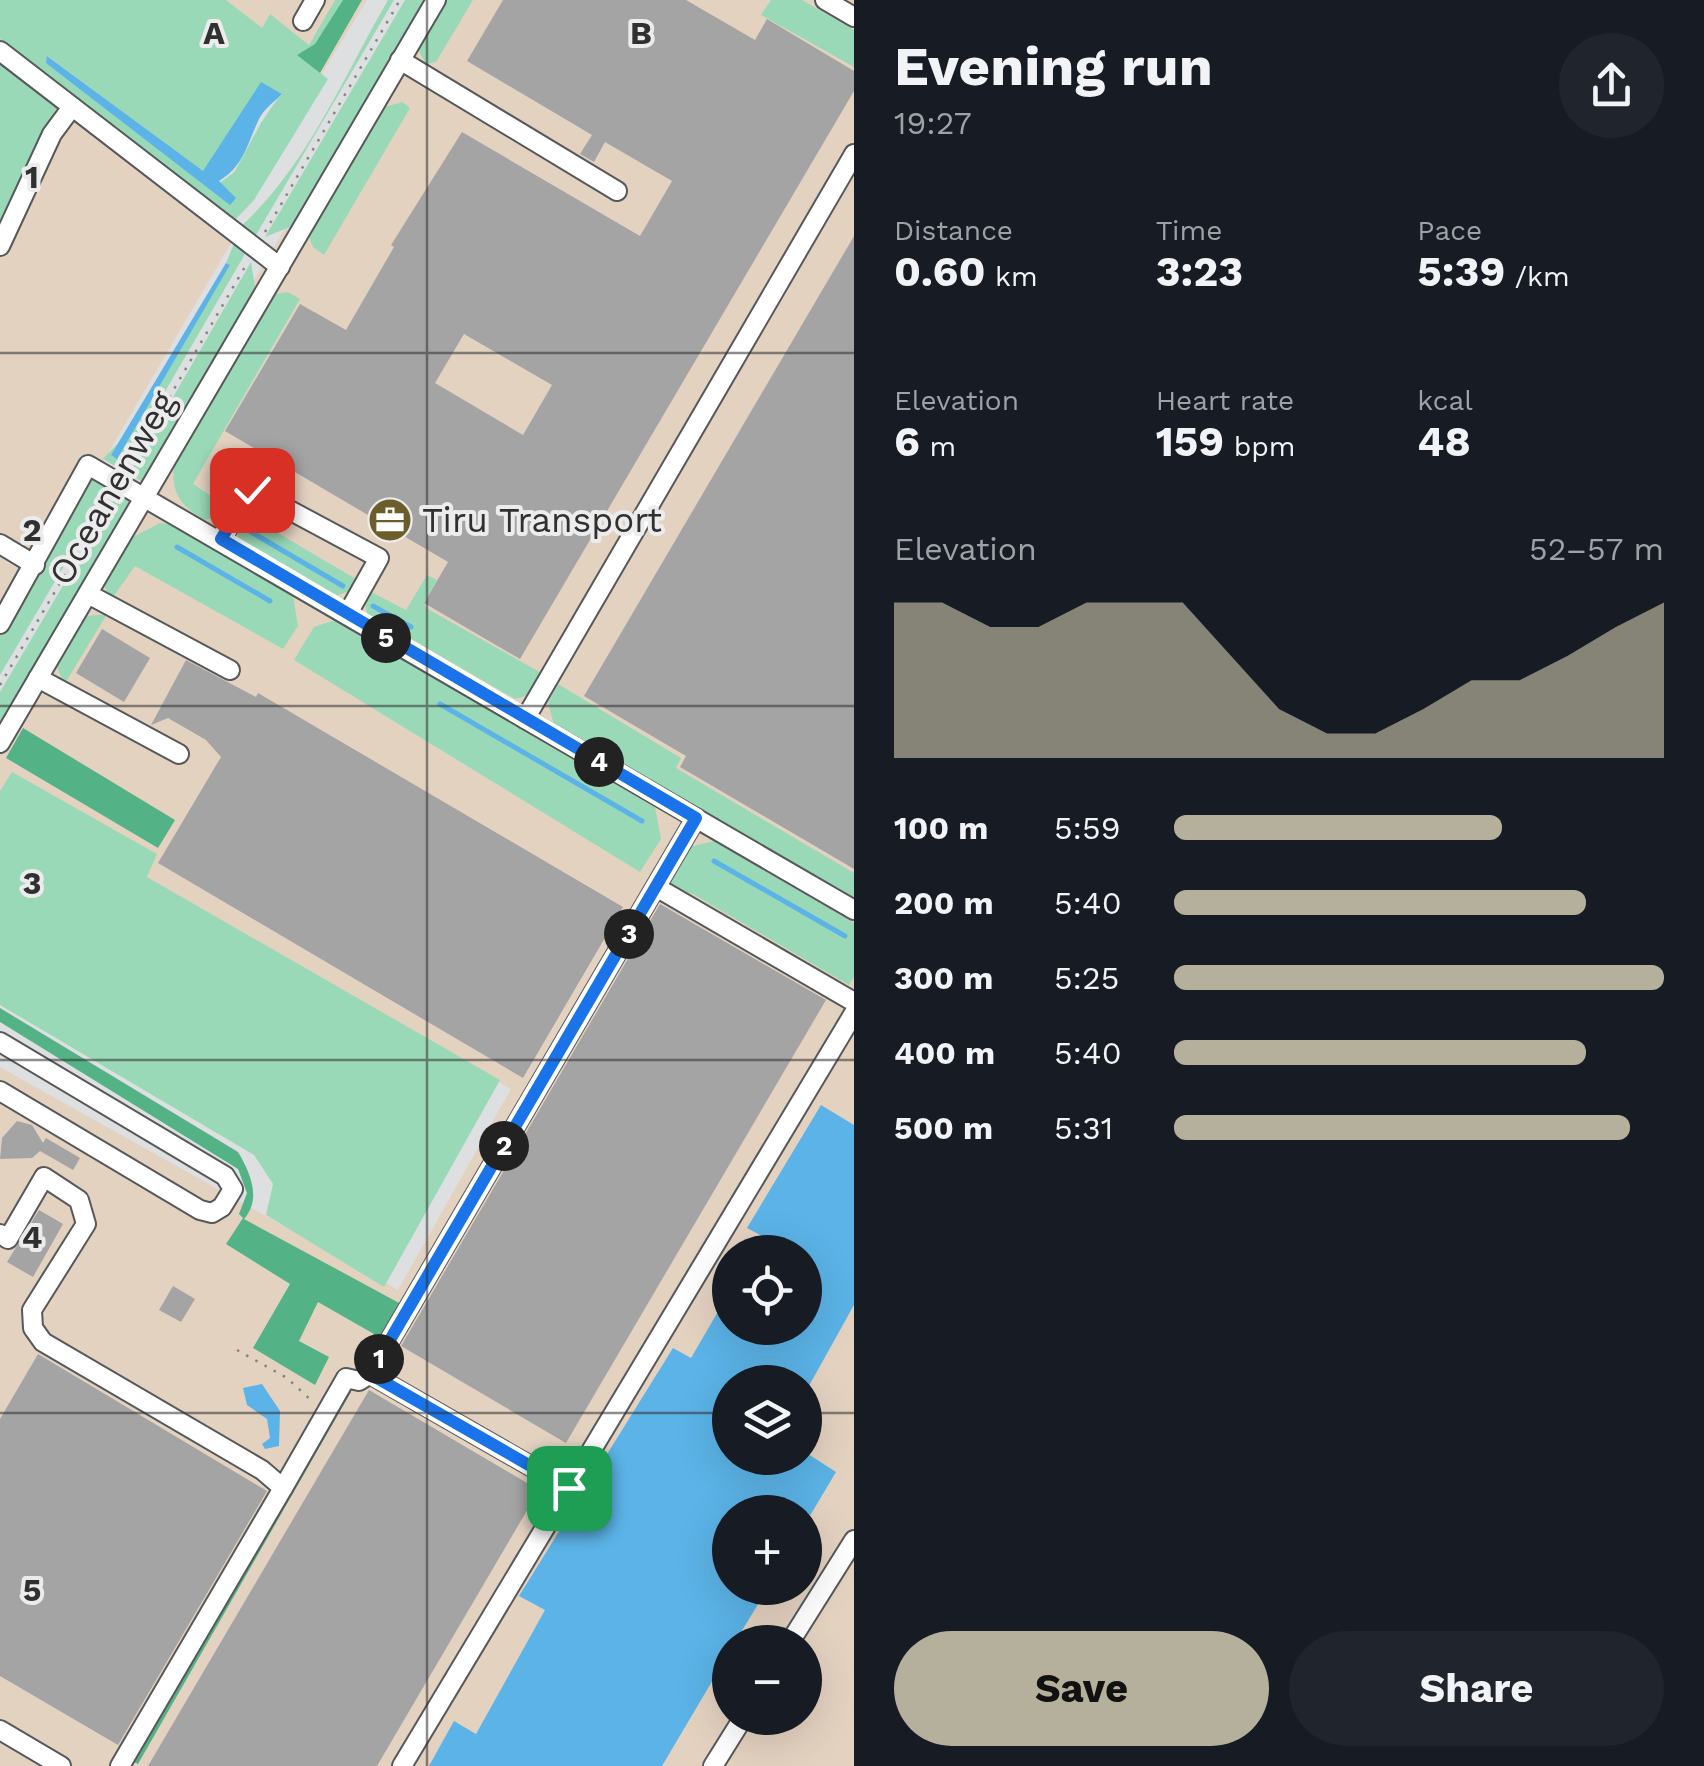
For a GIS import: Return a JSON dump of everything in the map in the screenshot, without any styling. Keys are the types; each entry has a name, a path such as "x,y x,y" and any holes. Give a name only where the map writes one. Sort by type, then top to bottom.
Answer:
{"street":[{"path":"303,21 315,0"},
{"name":"Oceanenweg","path":"0,743 436,0"},
{"path":"825,0 854,17"},
{"path":"0,50 280,267"},
{"path":"400,60 617,191"},
{"path":"0,246 52,134 72,107"},
{"path":"525,719 854,154"},
{"path":"0,624 88,464 146,494 854,910"},
{"path":"221,539 252,490 379,558 347,615"},
{"path":"0,544 35,565"},
{"path":"88,594 230,670"},
{"path":"38,678 179,754"},
{"path":"120,1766 346,1378 359,1381 370,1374 696,818"},
{"path":"656,887 854,1002"},
{"path":"402,1766 854,1013"},
{"path":"0,1042 225,1176 232,1189 229,1199 212,1213 200,1210 0,1092"},
{"path":"0,1234 8,1239 44,1177 79,1200 86,1224 32,1310 33,1328 42,1342 262,1470 283,1488"},
{"path":"370,1374 569,1488"},
{"path":"801,1625 854,1540"},
{"path":"0,1730 61,1766"},
{"path":"713,1766 732,1735"}],"path":[{"name":"Oceanenweg","path":"0,686 400,0"},
{"path":"237,1350 307,1392 322,1419"}],"shaded area":[{"path":"220,0 367,0 320,77"},
{"path":"424,0 854,0 854,1124 785,1235 712,1235 712,1345 719,1345 461,1766 0,1766 0,1067 398,1290 511,1089 0,793 0,698"},
{"path":"0,54 231,243 0,638"},
{"path":"854,1266 854,1766 650,1766 712,1661 712,1735 822,1735 822,1625 733,1625 745,1605 822,1605 822,1495 805,1495 805,1475 822,1475 822,1365 812,1365"}],"green space":[{"path":"0,0 226,0 262,28 270,14 309,45 335,0 346,0 315,44 298,55 328,79 254,200 234,221 0,39","holes":["49,57 203,172 261,83 282,94 262,121 235,171 219,184 46,63"]},
{"path":"343,0 362,0 320,73 297,55 315,44"},
{"path":"388,0 394,0 256,235 240,227 264,203 304,149"},
{"path":"405,0 425,0 290,227 265,237"},
{"path":"447,0 473,0 436,62 426,64 418,49"},
{"path":"771,0 802,0 854,30 854,67 761,15"},
{"path":"0,64 57,107 0,228"},
{"path":"402,102 410,108 324,255 313,247 308,234 385,107"},
{"path":"234,244 245,254 120,469 103,459 118,443 111,455 117,458 230,265 226,263"},
{"path":"251,262 255,287 142,482 130,472"},
{"path":"288,292 300,299 193,484 228,507 220,517 204,520 179,498 174,464 276,294"},
{"path":"92,477 111,486 0,675 0,636"},
{"path":"119,491 132,499 0,725 0,692"},
{"path":"244,513 356,579 349,591 336,596 238,538 237,525"},
{"path":"160,523 176,525 293,596 298,626 283,649 135,566 111,600 103,583 133,537"},
{"path":"427,575 437,580 424,602 426,608 545,675 533,694 515,699 367,614 365,601 371,592 406,610"},
{"path":"107,614 64,685 56,664 87,616"},
{"path":"335,620 655,807 661,839 640,872 294,660 314,627"},
{"path":"558,684 681,758 676,768 854,873 854,900 554,725 548,703"},
{"path":"23,728 175,820 158,848 6,758"},
{"path":"12,772 157,854 147,877 500,1080 384,1287 266,1215 273,1184 254,1155 0,1005 0,791"},
{"path":"714,841 854,923 854,977 849,985 693,894 664,887 685,848"},
{"path":"0,1008 238,1152 253,1194 244,1219 401,1304 359,1378 353,1373 374,1334 318,1302 299,1341 329,1357 315,1385 253,1348 290,1284 226,1244 243,1218 239,1214 247,1193 238,1169 0,1022"},
{"path":"346,1388 351,1392 138,1764 130,1760"}],"water":[{"path":"47,56 203,171 261,82 282,94 261,115 239,161 219,181 236,198 230,205 46,63"},
{"path":"226,263 230,265 117,459 111,455"},
{"path":"821,1105 854,1125 854,1305 821,1365 712,1365 712,1475 822,1475 822,1463 836,1472 822,1495 712,1495 712,1605 758,1605 745,1625 712,1625 712,1681 662,1766 429,1766 454,1721 476,1734 545,1610 519,1596 673,1348 691,1358 712,1322 712,1345 822,1345 822,1235 760,1235 747,1228"},
{"path":"262,1384 280,1411 279,1446 265,1449 262,1444 270,1438 267,1419 247,1405 243,1388"}],"building":[{"path":"503,0 686,0 755,40 767,19 854,71 854,91 520,659 424,603 448,562 225,431 300,304 346,330 394,247 391,245 462,132 640,236 672,181 605,142 594,162 580,154 592,135 467,61","holes":["464,334 552,385 523,435 435,383"]},
{"path":"854,236 854,869 680,767 686,756 584,696"},
{"path":"102,629 150,658 124,702 76,673"},
{"path":"186,660 256,697 258,693 623,907 523,1078 158,863 221,757 206,740 168,718 151,725"},
{"path":"660,904 826,1000 566,1443 401,1346"},
{"path":"17,1121 32,1125 43,1143 46,1138 80,1158 73,1170 40,1151 32,1158 0,1159 2,1138"},
{"path":"39,1210 63,1224 33,1277 7,1262"},
{"path":"173,1286 195,1299 181,1322 159,1310"},
{"path":"38,1354 267,1491 118,1745 0,1676 0,1419"},
{"path":"369,1390 539,1490 377,1766 148,1766"}],"waterway":[{"path":"251,532 343,586"},
{"path":"177,547 270,601"},
{"path":"373,606 411,627"},
{"path":"440,704 642,821"},
{"path":"714,861 845,936"}],"place":[{"name":"Tiru Transport","path":"390,520"}],"route":[{"path":"252,490 221,539 696,818 370,1374 569,1488"}]}
